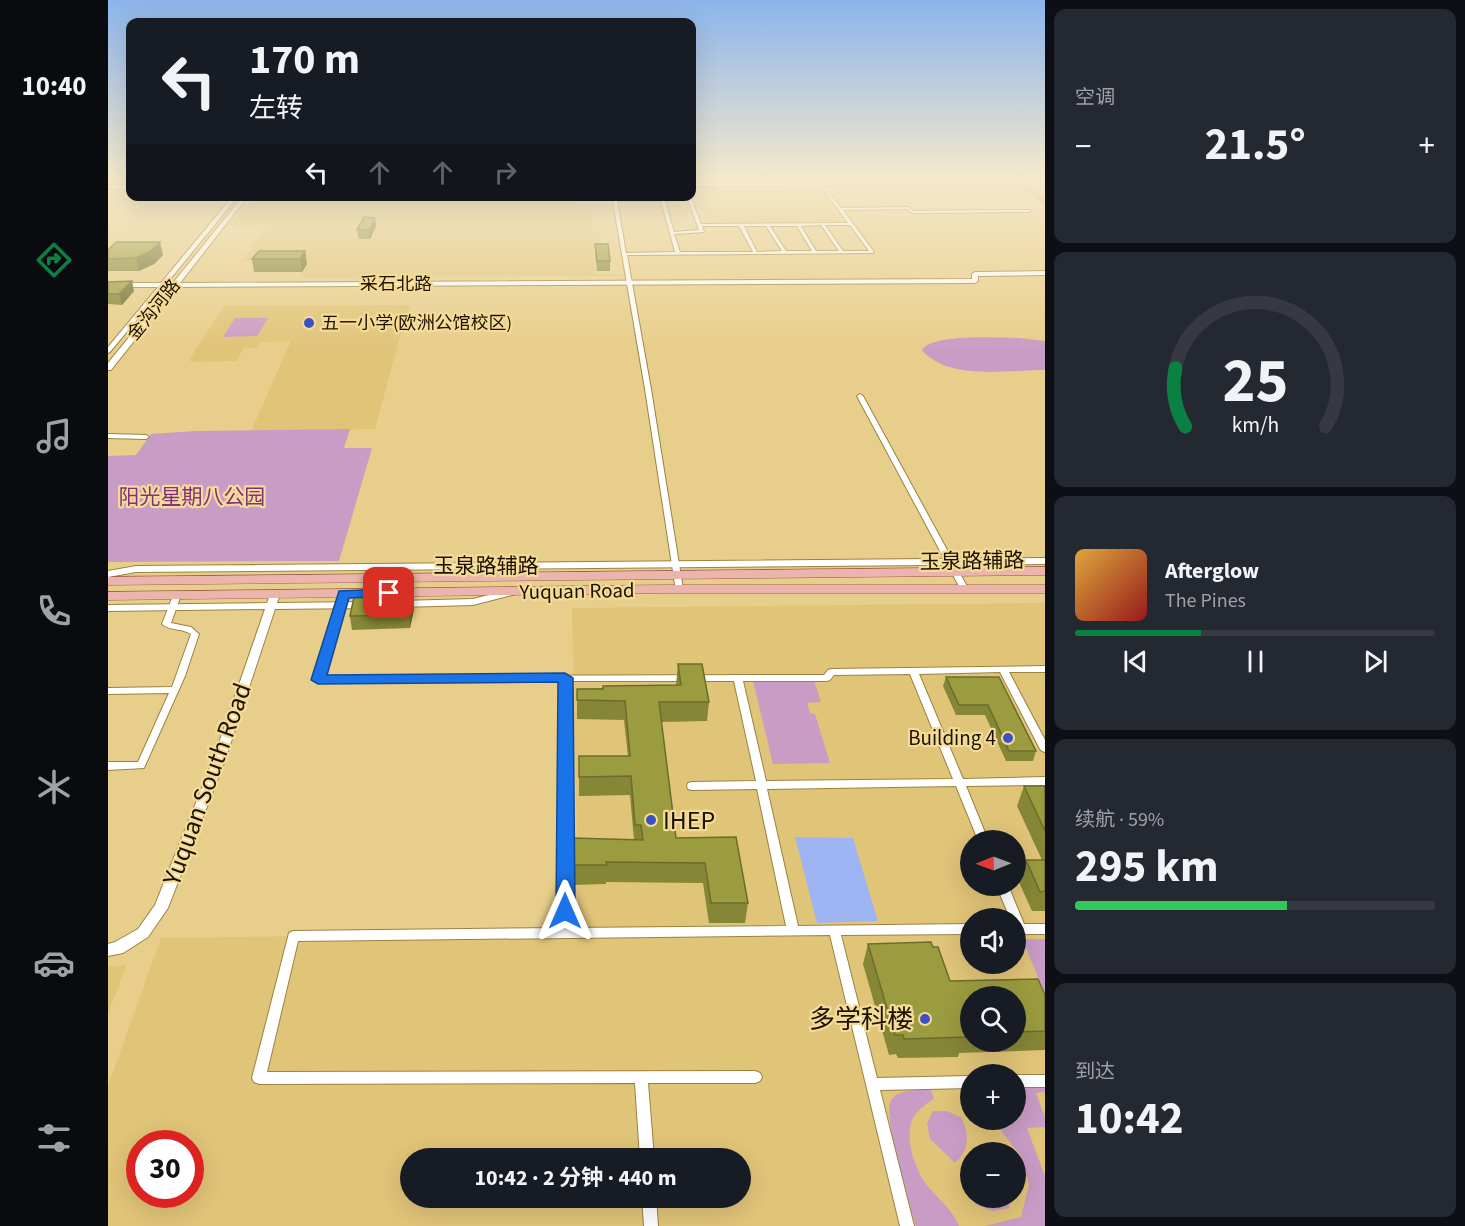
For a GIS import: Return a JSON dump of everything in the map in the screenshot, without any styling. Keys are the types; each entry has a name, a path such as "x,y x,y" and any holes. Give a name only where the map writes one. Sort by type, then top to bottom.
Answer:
{"main road":[{"name":"Yuquan Road","path":"108,596 275,594 341,600 644,583 676,570 953,566 1045,571"},
{"name":"Yuquan Road","path":"108,580 644,583 680,589 1045,591"}],"street":[{"name":"金沟河路","path":"108,351 203,235"},
{"name":"金沟河路","path":"108,368 214,235"},
{"path":"622,235 680,589"},
{"path":"673,235 678,254"},
{"path":"746,235 756,253"},
{"path":"774,235 784,253"},
{"path":"805,235 815,253"},
{"path":"830,235 842,252"},
{"path":"625,254 872,252 859,235"},
{"name":"采石北路","path":"108,283 975,281 975,274 1045,273"},
{"path":"860,396 965,590"},
{"path":"108,436 146,437"},
{"name":"玉泉路辅路","path":"953,566 1045,561"},
{"name":"玉泉路辅路","path":"108,574 136,569 676,570"},
{"path":"108,608 270,608 341,600 379,605 473,602 512,592"},
{"name":"Yuquan South Road","path":"108,950 118,948 143,933 161,908 219,760 275,594"},
{"path":"108,766 141,766 174,690 195,634 190,629 166,624 177,595"},
{"path":"341,600 318,680 827,678 831,672 1045,669"},
{"path":"1003,670 1045,749"},
{"path":"913,671 979,830"},
{"path":"565,678 565,934"},
{"path":"738,678 793,930"},
{"path":"108,691 174,690"},
{"path":"692,786 1045,781"},
{"path":"755,1077 259,1078 293,936 960,929"},
{"path":"1026,929 1045,929"},
{"path":"834,930 907,1226"},
{"path":"641,1077 646,1148"},
{"path":"1026,1082 1045,1081"},
{"path":"872,1084 960,1082"},
{"path":"650,1208 651,1226"}],"shaded area":[{"path":"259,235 600,235 601,250 593,250 595,274 622,274 623,276 300,277 309,261 242,261"},
{"path":"411,305 375,429 251,431 291,341 261,342 258,347 244,348 236,361 192,362 189,360 224,306"},
{"path":"1045,603 1045,1226 108,1226 108,1086 161,938 579,932 572,608"},
{"path":"127,965 108,1013 108,967"}],"green space":[{"path":"235,318 268,318 257,336 223,337"},
{"path":"1020,338 1045,341 1045,370 979,372 963,370 933,360 922,350 939,341 952,339"},
{"name":"阳光星期八公园","path":"350,429 344,448 372,448 339,561 108,562 108,456 136,455 151,434 196,431"},
{"path":"814,680 821,702 807,703 810,713 815,714 830,763 773,764 753,681"},
{"path":"1026,939 1045,939 1045,994 1026,949"},
{"path":"1045,1086 1045,1092 1036,1093 1045,1117 1045,1127 1027,1128 1045,1176 1045,1226 985,1226 1021,1217 1023,1208 1026,1208 1029,1185 1026,1174 1026,1142 1010,1142 1001,1130 1026,1130 1026,1087"},
{"path":"930,1089 934,1098 920,1109 910,1126 912,1155 925,1182 950,1211 959,1226 916,1226 893,1141 889,1109 891,1100 894,1096 904,1092"},
{"path":"933,1111 947,1111 960,1117 960,1130 966,1130 967,1142 960,1142 960,1158 955,1163 930,1139 927,1123"},
{"path":"985,1208 1009,1208 993,1211"}],"water":[{"path":"795,837 853,838 878,921 817,923"}],"building":[{"path":"116,242 160,242 151,251 136,258 108,259 108,250"},
{"path":"595,244 608,244 610,261 597,261"},
{"path":"259,251 305,251 300,259 252,259"},
{"path":"132,281 119,294 108,294 108,282"},
{"path":"412,595 409,615 350,616 354,597"},
{"path":"678,664 702,664 709,702 659,702 676,838 736,837 748,903 711,903 705,863 606,862 607,865 573,865 573,838 643,840 641,825 635,825 631,776 579,777 579,756 630,756 625,701 577,700 577,689 603,689 603,686 681,685"},
{"name":"Building 4","path":"946,677 999,677 1036,751 1009,751 988,705 959,705"},
{"path":"1024,786 1045,786 1045,831"},
{"path":"1026,860 1045,860 1045,891 1040,892"},
{"path":"931,942 933,947 938,947 950,981 1038,979 1045,995 1045,1031 1026,1032 1026,986 960,986 960,1037 904,1039 903,1035 895,1035 868,944"}],"place":[{"name":"五一小学(欧洲公馆校区)","path":"309,323"},
{"name":"Building 4","path":"1008,738"},
{"name":"IHEP","path":"651,820"},
{"name":"多学科楼","path":"925,1019"}],"route":[{"path":"389,593 343,594 318,680 565,678 565,911"}]}
